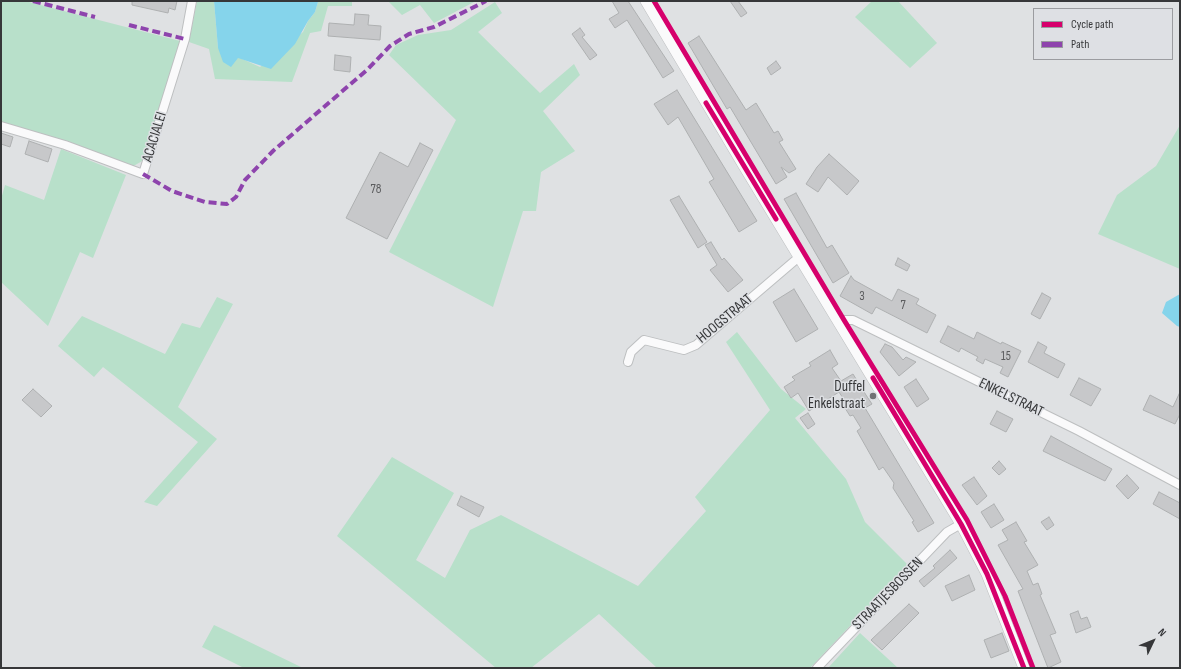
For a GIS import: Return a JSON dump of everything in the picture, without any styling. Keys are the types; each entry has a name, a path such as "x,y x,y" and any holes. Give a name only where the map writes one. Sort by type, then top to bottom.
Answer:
{"street":[{"name":"ACACIALEI","path":"1,126 65,145 143,174 185,39 192,1"},
{"path":"646,1 961,524 987,574 1024,668"},
{"name":"HOOGSTRAAT","path":"628,362 631,352 644,340 684,350 696,345 799,257"},
{"name":"ENKELSTRAAT","path":"839,322 844,320 853,320 860,323 1079,431 1180,485"},
{"name":"STRAATJESBOSSEN","path":"817,668 947,532 961,524"}],"green space":[{"path":"1,1 25,1 180,41 144,160 130,168 49,137 1,122"},
{"path":"197,1 214,1 218,48 260,67 303,32 308,21 315,12 318,2 352,1 352,6 328,6 321,31 310,33 292,82 215,79 209,49 189,42"},
{"path":"388,1 476,1 434,23 420,5 402,15"},
{"path":"872,1 898,1 937,43 910,68 855,17"},
{"path":"495,2 502,13 478,32 540,93 574,64 580,75 543,111 575,151 541,172 536,211 523,211 493,307 389,252 456,120 389,55 396,45 418,35 451,30"},
{"path":"1180,125 1180,269 1098,234 1117,195 1156,166"},
{"path":"61,149 126,175 93,258 80,252 48,326 1,282 1,199 5,185 44,200"},
{"path":"217,297 233,304 178,407 217,439 157,506 144,502 198,442 103,367 94,377 58,346 82,316 165,354 182,323 200,328"},
{"path":"737,332 781,389 806,409 795,418 846,479 865,522 908,565 810,668 657,668 599,614 531,668 496,668 337,536 392,457 454,493 416,560 445,578 470,530 501,515 638,586 706,511 695,497 770,410 726,342"},
{"path":"214,625 303,668 244,668 202,647"},
{"path":"860,633 898,668 828,668"}],"water":[{"path":"214,1 320,1 318,2 315,12 295,44 271,69 238,58 231,67 223,62 218,48"},
{"path":"1180,294 1180,327 1162,313 1166,302"}],"building":[{"path":"132,1 177,1 175,10 169,8 168,13 132,5"},
{"path":"612,1 628,1 674,71 663,78 627,20 615,28 609,19 619,13"},
{"path":"730,1 738,1 747,13 741,17"},
{"path":"355,14 369,15 368,25 381,26 380,40 328,36 329,23 354,25"},
{"path":"580,28 585,35 582,37 597,55 590,60 572,34"},
{"path":"699,36 746,110 756,103 774,133 778,131 783,140 779,142 796,169 789,173 781,167 787,177 776,184 730,107 727,109 688,43"},
{"path":"335,55 351,57 350,72 334,70"},
{"path":"776,61 781,68 771,75 767,68"},
{"path":"677,90 757,221 739,232 709,182 714,179 678,117 668,125 654,104"},
{"path":"1,133 13,137 10,147 1,144"},
{"path":"29,141 52,149 48,162 25,154"},
{"path":"420,143 433,150 387,239 346,218 380,152 408,167"},
{"path":"829,154 859,181 847,195 828,177 818,192 806,184 817,167"},
{"path":"796,193 827,248 832,245 849,273 833,283 784,199"},
{"path":"679,196 707,242 698,248 670,200"},
{"path":"711,242 722,260 724,258 743,280 728,292 710,270 717,265 705,245"},
{"path":"898,258 910,265 907,271 895,265"},
{"path":"851,276 854,280 892,301 898,289 919,299 916,304 936,315 927,333 876,307 872,314 840,296"},
{"path":"794,289 818,329 796,342 773,302"},
{"path":"1042,293 1051,298 1040,319 1031,314"},
{"path":"948,326 974,339 977,332 1001,344 1002,342 1021,351 1008,377 1000,373 1003,367 985,359 983,364 976,360 978,357 961,348 959,352 940,342"},
{"path":"1038,342 1047,347 1044,353 1065,364 1058,378 1028,362"},
{"path":"885,344 892,347 903,360 906,357 916,362 899,376 880,352"},
{"path":"830,350 838,364 832,368 841,381 853,374 872,404 865,408 934,523 918,532 912,522 914,521 893,488 894,483 883,467 879,470 857,431 861,428 853,415 850,416 845,408 848,406 839,392 809,411 798,393 791,398 784,387 795,380 792,377 811,366 809,363"},
{"path":"1079,378 1101,389 1091,406 1070,395"},
{"path":"916,379 929,399 917,407 904,387"},
{"path":"33,389 52,406 41,417 22,400"},
{"path":"1180,392 1180,414 1175,424 1143,410 1150,395 1173,407"},
{"path":"997,411 1013,419 1006,432 990,424"},
{"path":"808,413 815,424 808,429 800,418"},
{"path":"1051,436 1112,469 1105,481 1043,451"},
{"path":"999,461 1006,469 999,475 992,468"},
{"path":"1127,475 1139,488 1128,499 1116,486"},
{"path":"974,477 987,496 977,505 962,485"},
{"path":"1159,492 1180,503 1180,519 1153,504"},
{"path":"461,496 484,507 479,517 457,505"},
{"path":"994,504 1004,520 991,528 981,512"},
{"path":"1049,517 1054,525 1047,530 1041,522"},
{"path":"1016,522 1027,541 1024,542 1038,565 1027,571 1033,585 1038,583 1042,594 1040,595 1056,633 1050,635 1061,662 1048,668 1018,591 1023,589 998,545 1008,540 1002,530"},
{"path":"950,550 957,558 924,587 919,581 935,568 933,566"},
{"path":"969,575 975,590 952,601 945,586"},
{"path":"909,604 919,613 882,650 871,640"},
{"path":"1078,611 1081,619 1087,617 1091,627 1076,633 1070,614"},
{"path":"1002,633 1009,651 991,658 984,640"}],"marked path":[{"path":"33,1 95,17"},
{"path":"143,174 172,191 205,202 227,204 236,197 245,180 273,151 368,69 390,46 409,34 434,27 486,1"},
{"path":"129,25 185,39"}],"cycle path":[{"path":"654,1 844,320 967,520 1005,596 1033,668"},
{"path":"706,103 776,219"},
{"path":"873,378 961,524 987,574 1024,668"}],"place":[{"name":"Duffel Enkelstraat","path":"873,396"}]}
